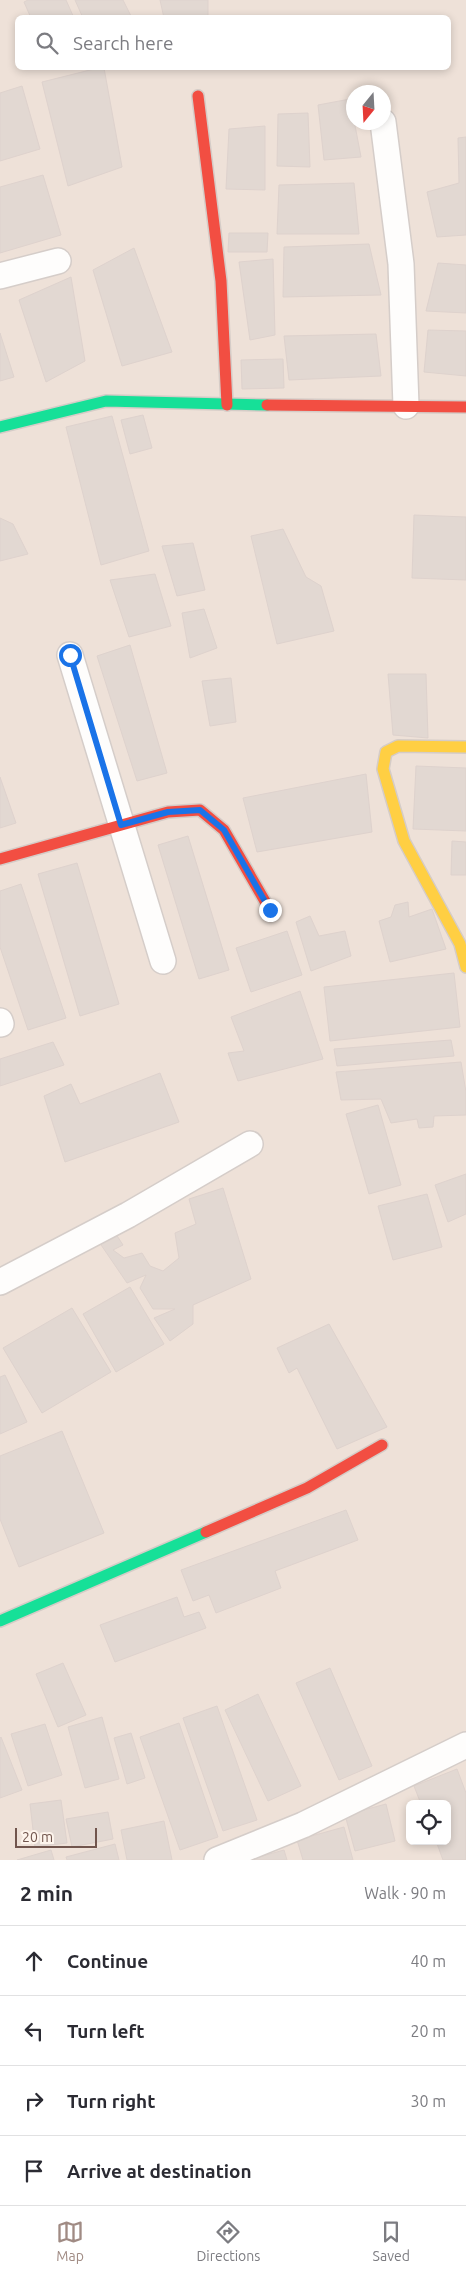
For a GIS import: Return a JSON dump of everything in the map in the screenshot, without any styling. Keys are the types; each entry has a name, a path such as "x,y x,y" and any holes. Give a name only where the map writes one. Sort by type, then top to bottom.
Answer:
{"street":[{"path":"198,96 221,281 227,405"},
{"path":"384,130 401,264 406,406"},
{"path":"0,276 58,261"},
{"path":"0,426 106,401 227,405 466,406"},
{"path":"70,655 163,961"},
{"path":"466,747 398,746 386,752 383,769 404,841 460,944 466,967"},
{"path":"0,859 168,812 200,810 224,830 270,910"},
{"path":"0,1282 128,1215 250,1144"},
{"path":"0,1621 307,1488 382,1445"},
{"path":"217,1860 303,1826 466,1745"}],"shaded area":[{"path":"0,0 466,0 466,1860 0,1860"}],"building":[{"path":"28,0 66,0 73,15 30,15 24,2"},
{"path":"75,0 123,0 130,15 82,15"},
{"path":"160,0 208,0 208,15 163,15"},
{"path":"90,70 104,70 122,167 68,186 42,82"},
{"path":"22,86 40,149 0,161 0,93"},
{"path":"346,100 346,130 356,130 361,157 324,160 318,105"},
{"path":"308,113 310,167 277,166 278,114"},
{"path":"265,126 265,190 226,189 229,129"},
{"path":"466,137 466,235 437,237 427,192 459,183 458,138"},
{"path":"43,175 61,235 0,253 0,187"},
{"path":"354,183 359,234 277,234 279,185"},
{"path":"229,233 268,233 267,252 228,252"},
{"path":"369,244 381,295 283,297 284,247"},
{"path":"134,248 172,352 122,366 93,270"},
{"path":"273,259 275,335 250,340 239,262"},
{"path":"438,263 466,265 466,313 426,311"},
{"path":"71,277 85,361 46,382 19,300"},
{"path":"428,330 466,331 466,376 424,372"},
{"path":"0,333 14,377 0,381"},
{"path":"376,334 381,376 289,380 284,336"},
{"path":"283,359 284,388 242,389 241,360"},
{"path":"143,415 152,448 130,454 121,420"},
{"path":"112,416 149,551 101,565 66,427"},
{"path":"414,515 466,517 466,580 412,578"},
{"path":"0,518 13,524 28,554 0,561"},
{"path":"283,529 306,577 321,586 334,631 277,644 251,536"},
{"path":"193,543 205,590 177,596 162,546"},
{"path":"155,574 171,626 129,637 110,580"},
{"path":"204,609 217,648 190,658 182,613"},
{"path":"130,645 167,773 137,781 97,656"},
{"path":"388,674 426,674 428,738 393,735"},
{"path":"231,678 236,722 210,726 202,681"},
{"path":"416,766 466,768 466,831 413,829"},
{"path":"366,774 372,832 257,852 243,798"},
{"path":"0,777 16,823 0,828"},
{"path":"188,836 229,970 199,979 158,845"},
{"path":"452,841 466,842 466,875 451,875"},
{"path":"77,863 119,1004 80,1016 38,874"},
{"path":"21,884 66,1018 28,1030 0,947 0,891"},
{"path":"408,902 409,917 432,909 446,949 390,962 379,921 391,917 395,905"},
{"path":"310,916 319,936 345,931 351,956 311,971 296,922"},
{"path":"287,931 302,975 251,992 236,948"},
{"path":"454,973 460,1027 330,1041 324,987"},
{"path":"300,991 323,1059 238,1081 228,1053 244,1051 231,1017"},
{"path":"451,1040 454,1056 337,1066 334,1049"},
{"path":"53,1042 64,1065 0,1086 0,1059"},
{"path":"461,1062 466,1092 466,1115 434,1116 433,1127 419,1128 417,1119 391,1123 381,1099 341,1100 336,1072"},
{"path":"160,1073 179,1122 65,1162 44,1096 71,1084 80,1104"},
{"path":"378,1105 401,1185 369,1194 346,1114"},
{"path":"466,1174 466,1214 448,1222 435,1185"},
{"path":"223,1188 251,1279 193,1305 193,1324 170,1341 154,1318 175,1309 153,1309 140,1288 146,1275 127,1283 97,1239 114,1231 123,1245 113,1250 124,1258 142,1253 150,1266 163,1271 179,1258 175,1233 196,1224 189,1199"},
{"path":"427,1194 442,1247 393,1260 378,1206"},
{"path":"130,1287 164,1344 116,1372 83,1314"},
{"path":"72,1308 111,1372 42,1413 3,1348"},
{"path":"329,1324 387,1427 337,1449 297,1368 289,1373 277,1348"},
{"path":"5,1375 27,1422 0,1434 0,1377"},
{"path":"62,1431 104,1533 19,1567 0,1519 0,1456"},
{"path":"346,1510 358,1540 275,1571 281,1588 216,1613 209,1595 193,1601 181,1570"},
{"path":"177,1597 184,1617 199,1612 206,1628 115,1662 100,1625"},
{"path":"63,1663 86,1715 58,1727 36,1674"},
{"path":"330,1668 372,1766 339,1780 296,1683"},
{"path":"258,1694 301,1786 268,1801 225,1710"},
{"path":"217,1706 257,1820 223,1831 183,1718"},
{"path":"102,1717 119,1779 85,1788 68,1727"},
{"path":"179,1723 218,1837 180,1850 140,1737"},
{"path":"45,1724 62,1775 28,1786 11,1734"},
{"path":"131,1733 145,1778 127,1784 114,1738"},
{"path":"0,1738 22,1790 0,1798"},
{"path":"457,1769 466,1793 466,1860 443,1860 437,1845 451,1845 451,1800 419,1800 414,1786"},
{"path":"61,1800 67,1843 35,1847 30,1804"},
{"path":"386,1804 395,1841 355,1851 345,1815"},
{"path":"108,1812 113,1839 72,1847 66,1819"},
{"path":"164,1821 172,1860 127,1860 121,1830"},
{"path":"344,1827 353,1860 303,1860 297,1840"},
{"path":"115,1844 119,1860 67,1860 66,1857"},
{"path":"51,1850 54,1860 17,1860"},
{"path":"284,1850 287,1860 248,1860"}],"traffic: fast":[{"path":"0,427 106,401 267,405"},
{"path":"0,1621 206,1532"}],"traffic: slow":[{"path":"466,747 398,746 386,752 383,769 404,841 460,944 466,967"}],"traffic: jam":[{"path":"198,96 221,281 227,405"},
{"path":"267,405 466,407"},
{"path":"0,859 168,812 200,810 224,830 270,910"},
{"path":"206,1532 307,1488 382,1445"}],"route":[{"path":"70,655 121,825 168,812 200,810 224,830 270,910"}]}
